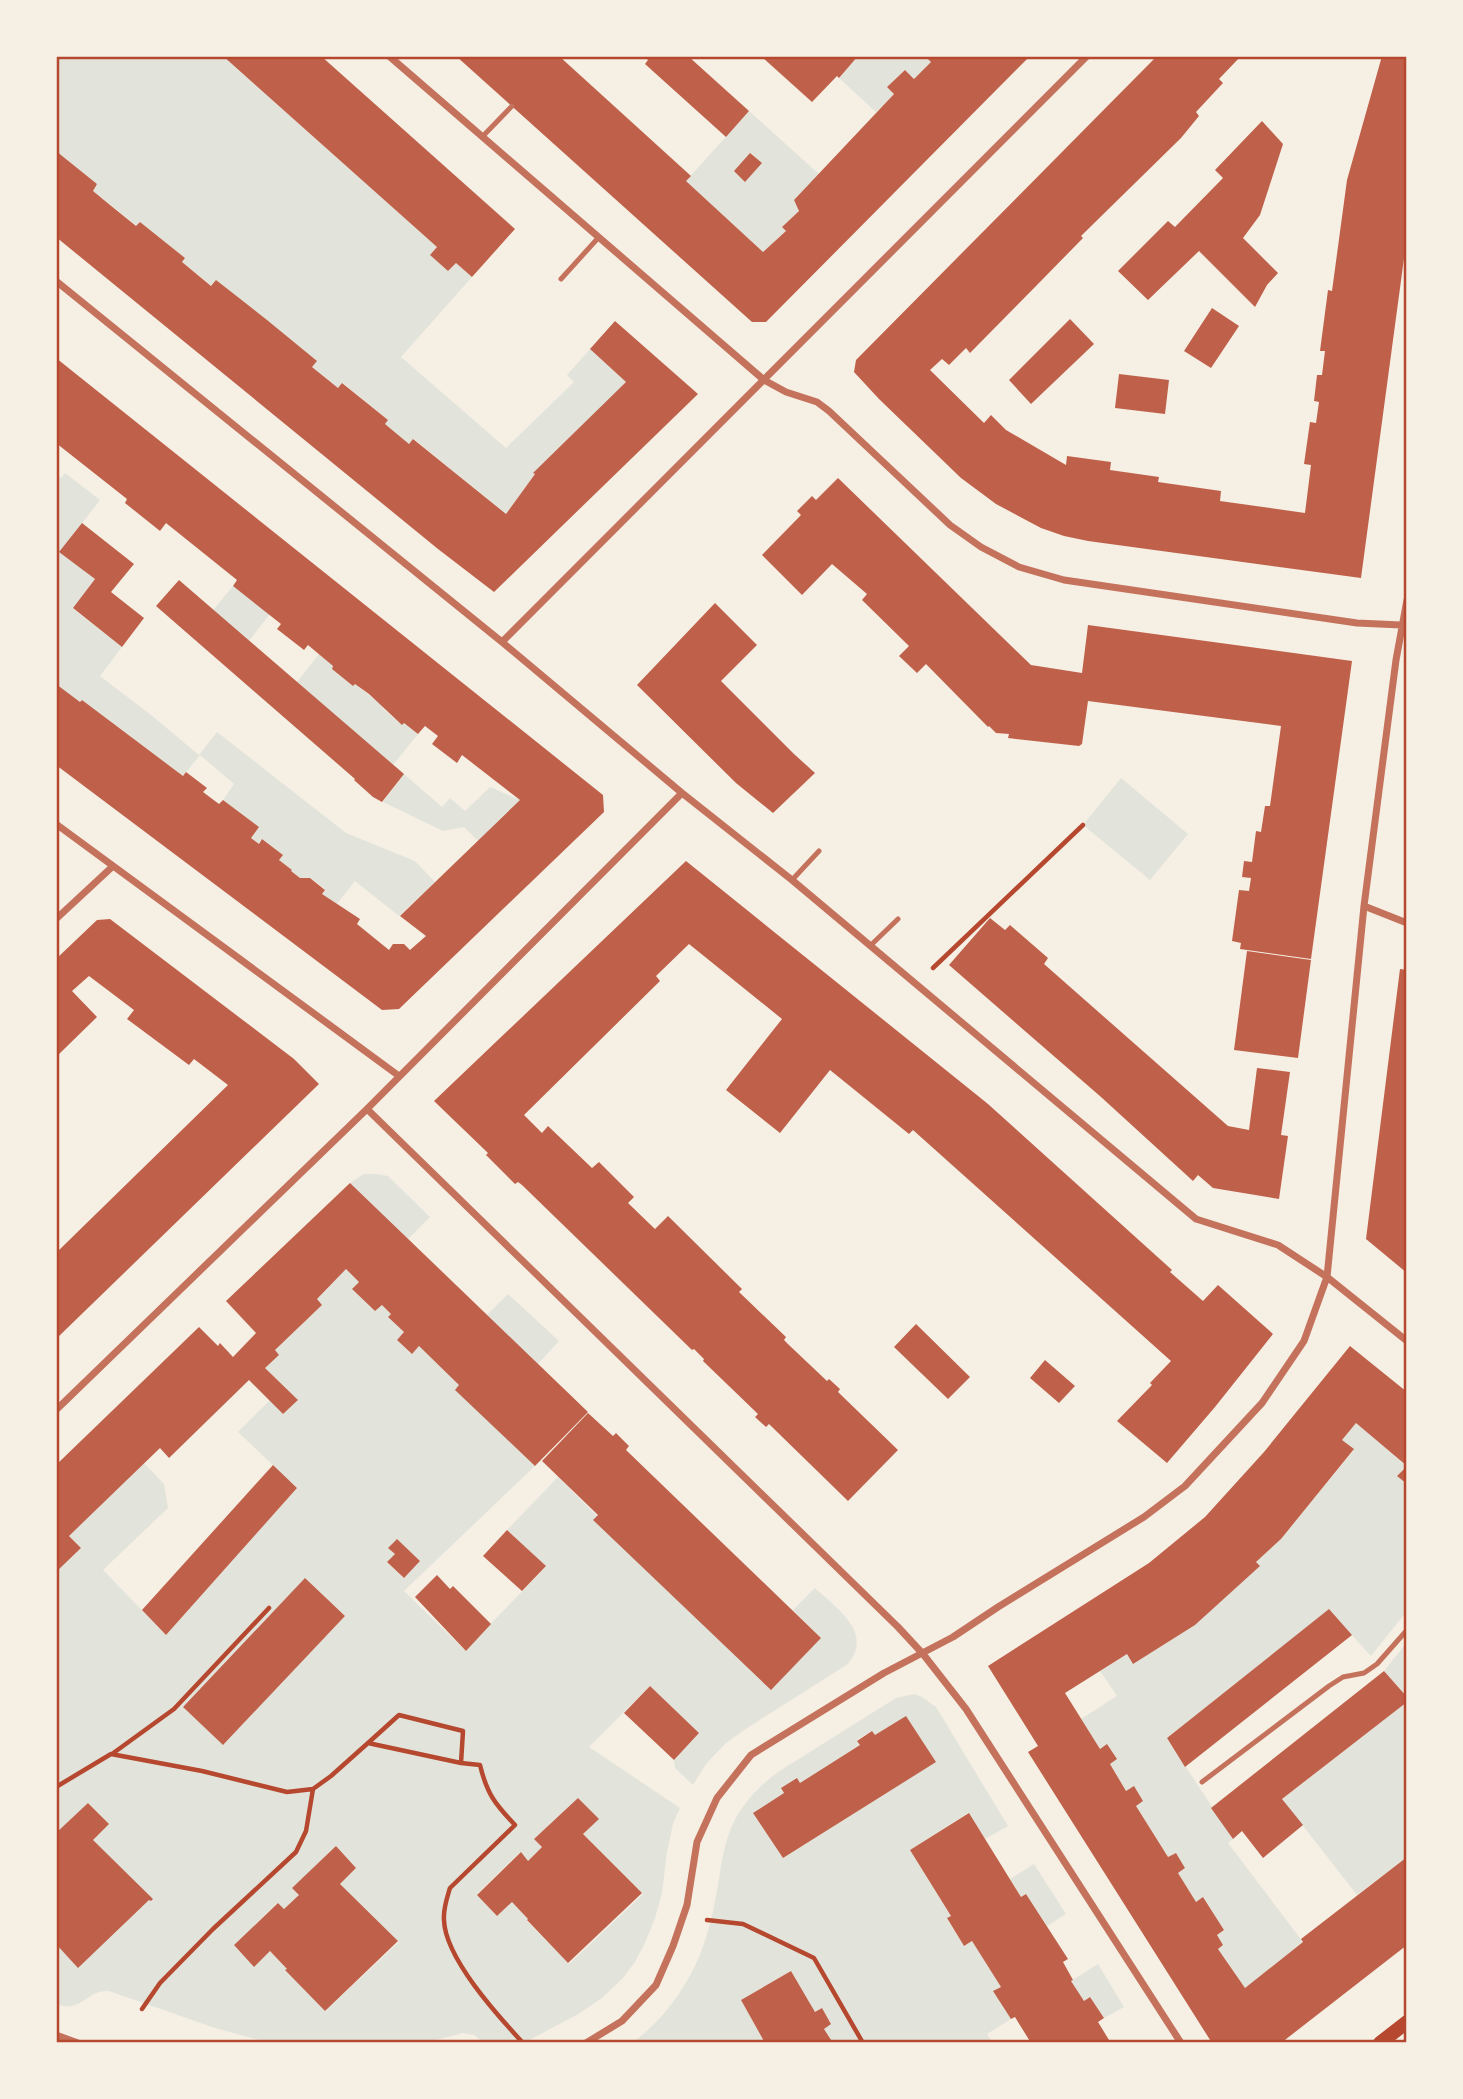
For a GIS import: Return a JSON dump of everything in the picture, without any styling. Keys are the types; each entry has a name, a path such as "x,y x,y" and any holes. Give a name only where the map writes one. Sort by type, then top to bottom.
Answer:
{"main road":[{"path":"1380,2043 1407,2022"}],"street":[{"path":"390,56 764,380 786,392 817,402 830,411 950,525 981,547 1019,568 1064,580 1357,623 1401,625"},
{"path":"502,642 1087,56"},
{"path":"56,281 871,945 1196,1219 1278,1245 1327,1277 1407,1341"},
{"path":"586,2043 622,2021 656,1985 673,1947 687,1905 697,1842 717,1798 751,1755 884,1673 953,1637 1144,1517 1185,1486 1262,1403 1304,1341 1327,1277 1364,906 1401,625 1407,600"},
{"path":"56,1410 367,1109 682,793"},
{"path":"56,824 399,1076"},
{"path":"56,919 112,867"},
{"path":"1364,906 1407,923"},
{"path":"367,1109 923,1654 966,1709 1181,2043"},
{"path":"56,2035 78,2043"}],"lane":[{"path":"483,136 512,106"},
{"path":"561,279 599,237"},
{"path":"792,880 819,851"},
{"path":"871,945 898,919"},
{"path":"1202,1782 1329,1686 1343,1677 1364,1673 1377,1664 1407,1630"}],"path":[{"path":"919,985 941,958 1083,825"},
{"path":"56,1787 111,1754 174,1709 269,1608"},
{"path":"111,1754 202,1771 287,1792 313,1789 399,1715 463,1731 461,1763"},
{"path":"368,1743 480,1765 485,1787 515,1825 450,1888 444,1921 448,1939 467,1975 493,2010 523,2043"},
{"path":"142,2009 160,1983 213,1929 296,1852 306,1831 313,1789"},
{"path":"705,1920 743,1924 814,1958 863,2043"}],"shaded area":[{"path":"56,56 223,56 437,247 430,255 448,271 456,263 472,277 401,357 506,448 574,382 567,375 590,349 626,382 535,474 506,514 414,439 409,444 385,424 387,419 343,383 338,388 312,367 317,361 212,286 182,262 185,258 140,222 137,226 93,191 97,184 56,151"},
{"path":"858,56 931,56 928,59 931,62 914,79 905,70 888,86 894,94 876,112 839,78"},
{"path":"749,111 819,174 794,200 799,211 782,227 786,231 763,252 686,181"},
{"path":"65,473 100,500 60,552 95,579 73,609 122,647 100,676 199,755 217,732 346,833 415,861 435,882 399,916 355,881 336,905 322,894 325,889 311,878 300,878 279,860 282,854 262,839 259,844 251,838 259,827 223,800 234,784 200,755 183,776 82,700 80,702 56,684 56,474 61,478"},
{"path":"233,586 270,614 249,641 213,610"},
{"path":"319,654 333,666 332,669 383,706 382,708 401,724 404,723 418,734 393,765 297,682"},
{"path":"404,774 442,807 450,798 465,811 490,787 520,800 478,841 464,827 443,831 383,802"},
{"path":"1121,778 1188,834 1150,880 1083,825"},
{"path":"364,1174 388,1176 430,1217 408,1239 350,1183"},
{"path":"346,1269 359,1282 353,1290 375,1311 382,1305 391,1314 388,1317 404,1332 398,1340 411,1354 419,1346 535,1466 404,1591 465,1650 546,1567 507,1530 558,1477 771,1689 821,1638 793,1610 815,1588 842,1612 855,1631 855,1652 848,1664 726,1743 706,1764 693,1785 675,1768 674,1760 699,1733 650,1686 589,1747 680,1808 673,1824 667,1852 662,1893 645,1943 622,1979 602,1998 580,2013 524,2043 484,2043 474,2035 463,2033 424,2043 270,2043 215,2028 109,1991 101,1991 72,2006 56,2004 56,1944 80,1969 79,1966 152,1899 93,1840 109,1824 89,1803 56,1833 56,1572 81,1548 69,1536 144,1463 164,1484 168,1508 103,1570 166,1635 297,1488 238,1432 270,1400 283,1414 298,1400 265,1368 275,1350 322,1305 317,1299","holes":["397,1539 420,1561 403,1578 387,1562 395,1554","305,1579 345,1616 223,1745 183,1707","578,1798 598,1819 583,1834 643,1894 569,1964 512,1902 497,1916 477,1894 520,1852 528,1861 542,1847 535,1838","336,1846 356,1868 340,1884 399,1942 327,2009 327,2012 270,1951 254,1966 234,1945 277,1903 284,1909 299,1895 293,1888"]},
{"path":"508,1294 559,1341 538,1364 487,1315"},
{"path":"1356,1423 1407,1466 1398,1476 1407,1484 1407,1611 1371,1656 1329,1610 1167,1738 1233,1839 1228,1843 1303,1942 1245,1988 1218,1949 1223,1945 1217,1935 1224,1930 1204,1898 1196,1902 1178,1873 1185,1868 1176,1853 1168,1857 1136,1806 1134,1787 1126,1791 1110,1764 1116,1759 1107,1745 1100,1749 1081,1719 1117,1696 1100,1671 1127,1654 1134,1663 1195,1625 1259,1566 1256,1562 1281,1539 1354,1450 1342,1440"},
{"path":"1407,1642 1407,1697 1384,1671"},
{"path":"914,1694 936,1707 1008,1826 985,1839 968,1813 910,1850 951,1916 947,1919 964,1946 972,1941 1001,1987 994,1992 1011,2019 987,2034 993,2043 833,2043 824,2029 831,2023 822,2008 815,2012 791,1971 741,2000 765,2043 632,2043 668,2008 687,1980 702,1950 714,1909 725,1846 741,1809 756,1791 778,1772 896,1698","holes":["872,1731 875,1735 935,1762 783,1858 754,1813 784,1793 782,1788 797,1779 800,1783 860,1745 857,1740"]},
{"path":"1407,1702 1407,1857 1357,1895 1282,1799"},
{"path":"1034,1864 1066,1914 1047,1926 1026,1894 1021,1897 1010,1879"},
{"path":"1098,1964 1124,2007 1104,2018 1090,1997 1084,2001 1071,1981"}],"building":[{"path":"223,56 321,56 515,229 472,277 456,263 448,271 430,255 437,247"},
{"path":"456,56 559,56 691,176 686,181 763,252 786,231 782,227 799,211 794,200 894,94 887,87 905,70 914,79 931,62 928,59 931,56 1030,56 766,322 752,322"},
{"path":"644,56 688,56 749,111 726,137 645,64 648,60"},
{"path":"761,56 858,56 839,78 837,76 812,102"},
{"path":"1157,56 1241,56 1219,79 1223,83 1196,112 1199,116 1181,138 1081,236 1083,238 970,353 966,348 949,365 942,359 930,370 984,423 991,415 1006,430 1066,465 1067,456 1111,462 1110,470 1159,477 1158,482 1221,491 1220,501 1305,513 1311,465 1304,464 1310,422 1316,423 1319,402 1314,401 1317,375 1322,375 1325,351 1320,351 1328,290 1332,291 1347,180 1382,56 1407,56 1407,236 1361,578 1088,541 1041,528 996,504 961,478 854,372 856,360"},
{"path":"1262,121 1283,144 1260,215 1243,238 1278,273 1267,285 1255,307 1199,251 1148,300 1118,271 1168,221 1175,227 1223,178 1215,170"},
{"path":"56,151 97,184 93,191 136,226 140,222 185,258 182,262 211,286 216,280 317,361 312,367 338,388 342,383 388,420 385,424 409,444 413,439 506,514 535,474 533,473 626,382 590,349 615,321 698,394 494,592 56,237"},
{"path":"750,153 762,163 745,182 734,171"},
{"path":"1212,308 1239,326 1211,368 1184,351"},
{"path":"1070,319 1094,344 1031,404 1009,380"},
{"path":"56,358 603,795 604,812 399,1009 382,1010 56,765 56,684 80,702 82,700 183,776 186,772 207,788 203,792 219,804 223,800 259,827 251,838 259,844 262,839 283,855 279,860 291,871 300,878 310,878 325,890 322,894 360,919 357,924 389,950 393,944 404,944 410,950 426,936 400,916 520,800 462,755 457,763 432,744 438,736 425,726 418,734 404,723 402,725 369,694 355,684 353,686 332,669 333,666 308,645 304,650 277,629 281,624 233,586 237,580 166,523 160,531 125,503 127,499 56,443"},
{"path":"1119,374 1169,380 1165,414 1115,408"},
{"path":"838,478 1031,665 1082,673 1088,625 1352,661 1311,959 1240,949 1241,943 1232,941 1239,890 1249,891 1251,878 1242,877 1244,861 1252,862 1256,831 1261,832 1265,806 1270,806 1281,726 1088,701 1082,744 1079,746 1008,738 1009,734 996,733 926,664 917,673 899,656 909,646 862,600 867,594 832,564 802,595 762,555 801,515 797,511 812,496 816,500"},
{"path":"82,523 134,564 111,592 144,618 122,647 73,608 95,579 59,552"},
{"path":"179,580 404,774 382,802 373,797 156,606"},
{"path":"715,603 757,645 721,681 815,773 773,813 736,783 637,685"},
{"path":"686,861 988,1104 1203,1301 1218,1285 1273,1334 1167,1463 1117,1421 1171,1361 913,1130 909,1134 830,1070 780,1133 726,1090 782,1019 689,944 656,976 660,981 524,1115 542,1133 548,1126 592,1168 599,1162 634,1197 628,1203 655,1229 668,1216 742,1289 739,1292 786,1337 784,1340 827,1381 829,1379 840,1389 838,1392 898,1450 848,1501 769,1424 766,1427 755,1417 758,1414 694,1349 692,1350 522,1185 518,1182 515,1184 486,1155 488,1153 434,1101"},
{"path":"990,918 1005,930 1010,925 1048,958 1044,964 1228,1126 1249,1130 1257,1068 1290,1072 1281,1135 1288,1136 1279,1199 1213,1188 1198,1175 1193,1181 949,965"},
{"path":"110,919 294,1059 319,1084 56,1339 56,1253 228,1085 194,1059 189,1065 127,1019 134,1010 89,976 72,991 97,1017 56,1057 56,959 97,920"},
{"path":"1247,951 1311,960 1298,1058 1234,1050"},
{"path":"1400,969 1407,970 1407,1273 1366,1239"},
{"path":"350,1183 588,1412 535,1466 455,1390 459,1385 419,1346 412,1354 397,1340 404,1332 388,1317 391,1314 382,1305 375,1311 352,1289 359,1282 346,1269 317,1299 322,1305 275,1350 279,1355 265,1368 298,1400 283,1414 249,1380 169,1458 160,1448 69,1536 81,1548 56,1572 56,1465 199,1327 233,1357 256,1333 226,1301"},
{"path":"916,1324 970,1377 948,1399 894,1347"},
{"path":"1350,1346 1407,1392 1407,1466 1356,1423 1342,1440 1354,1449 1281,1539 1256,1562 1260,1566 1195,1625 1133,1664 1127,1654 1065,1693 1100,1749 1107,1744 1117,1759 1110,1764 1126,1791 1134,1786 1143,1801 1136,1806 1168,1857 1176,1853 1185,1868 1178,1873 1196,1902 1203,1897 1224,1930 1217,1935 1223,1945 1218,1949 1245,1988 1303,1942 1301,1939 1407,1857 1407,1945 1281,2043 1212,2043 1028,1752 1038,1746 988,1666 1149,1563 1205,1517 1264,1452"},
{"path":"1045,1360 1075,1386 1059,1403 1030,1378"},
{"path":"588,1413 613,1436 616,1433 629,1446 626,1450 821,1638 771,1690 593,1520 598,1515 542,1461"},
{"path":"273,1465 297,1488 166,1635 142,1610"},
{"path":"1407,1466 1407,1484 1397,1476"},
{"path":"507,1530 546,1566 522,1591 483,1556"},
{"path":"397,1539 420,1561 404,1578 387,1562 395,1554 388,1548"},
{"path":"437,1575 450,1589 453,1586 491,1624 466,1651 415,1597"},
{"path":"305,1578 345,1616 223,1745 183,1707"},
{"path":"1329,1609 1352,1635 1185,1767 1167,1738"},
{"path":"1384,1671 1407,1697 1407,1702 1282,1799 1303,1825 1263,1858 1242,1831 1233,1839 1211,1808"},
{"path":"650,1686 699,1733 674,1760 624,1713"},
{"path":"906,1716 936,1762 783,1858 753,1813 784,1793 781,1788 797,1778 800,1783 860,1745 857,1741 872,1731 875,1735"},
{"path":"578,1798 599,1819 583,1834 642,1893 568,1963 512,1902 497,1916 477,1895 521,1852 528,1861 542,1847 534,1839"},
{"path":"88,1803 109,1824 93,1840 153,1899 78,1968 56,1944 56,1833"},
{"path":"969,1813 1021,1897 1026,1894 1068,1959 1063,1962 1084,2001 1090,1997 1104,2018 1098,2022 1109,2040 1105,2043 1031,2043 1015,2017 1011,2019 993,1991 1001,1987 972,1941 964,1946 947,1918 951,1916 910,1850"},
{"path":"336,1846 356,1868 340,1884 398,1941 325,2011 270,1951 254,1967 234,1945 278,1903 284,1909 299,1895 292,1888"},
{"path":"791,1971 815,2012 822,2008 831,2024 824,2029 833,2043 765,2043 741,2000"}]}
